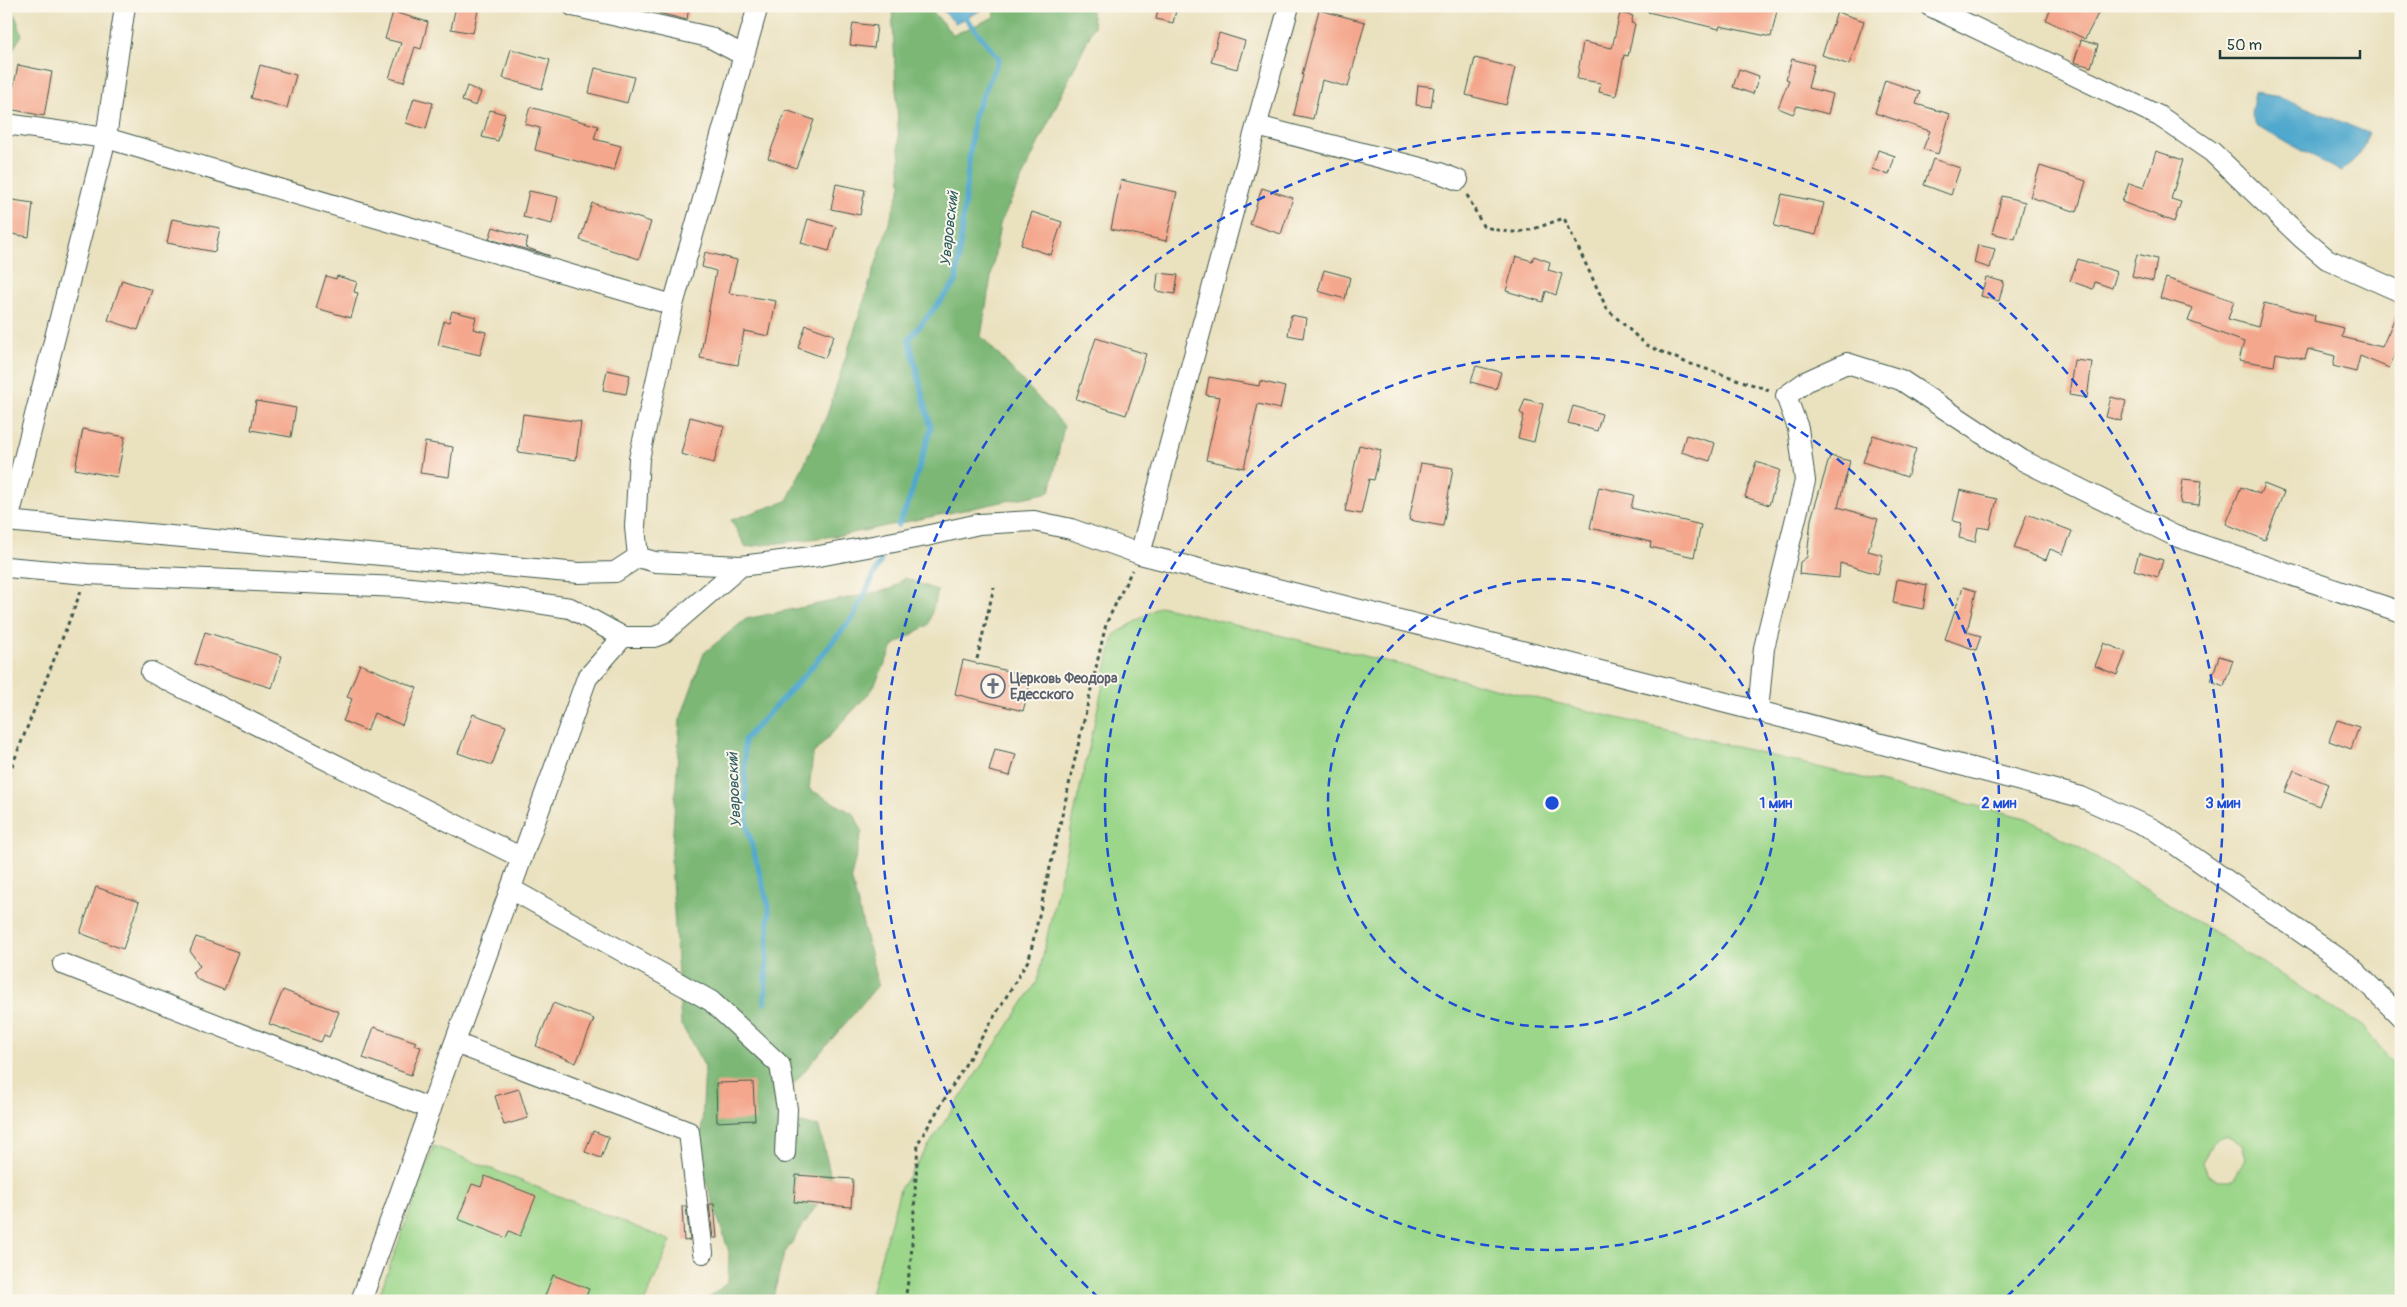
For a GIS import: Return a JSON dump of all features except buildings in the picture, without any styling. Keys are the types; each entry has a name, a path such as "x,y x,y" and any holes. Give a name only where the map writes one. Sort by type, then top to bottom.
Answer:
{"street":[{"path":"125,6 106,138 7,521 579,572 615,572 638,557 655,562 741,566 819,556 979,524 1034,521 1071,528 1140,554 1758,711 2081,797 2153,829 2351,967 2401,1017"},
{"path":"573,6 709,36 743,56"},
{"path":"638,557 635,526 639,459 673,305 758,6"},
{"path":"1140,554 1289,6"},
{"path":"1930,6 2159,116 2212,152 2302,238 2327,258 2401,292"},
{"path":"6,124 106,138 673,305"},
{"path":"1257,126 1448,175 1458,180"},
{"path":"1758,711 1764,648 1805,480 1798,428 1786,396 1807,381 1847,363 1901,380 2022,460 2175,536 2401,612"},
{"path":"6,567 87,574 400,587 484,595 570,608 623,637 654,637 662,634 741,566"},
{"path":"361,1301 587,678 623,637"},
{"path":"151,672 522,858"},
{"path":"511,889 711,1001 780,1065 787,1109 785,1153"},
{"path":"63,964 431,1109"},
{"path":"455,1043 689,1132 703,1253"}],"path":[{"path":"1458,180 1483,226 1499,231 1519,233 1564,218 1608,309 1646,345 1686,362 1786,396"},
{"path":"905,1301 911,1260 918,1143 1029,959 1106,624 1140,554"},
{"path":"6,781 87,574"},
{"path":"976,659 994,587"}],"green space":[{"path":"6,6 12,6 22,35 6,60"},
{"path":"928,6 953,35 994,17 995,6 1090,6 1094,26 1000,224 981,336 1064,426 1050,492 843,535 746,547 731,520 787,501 827,415 901,186 892,7"},
{"path":"905,578 938,591 928,625 894,645 872,690 813,754 809,789 854,814 862,831 851,877 878,985 779,1101 783,1119 819,1127 832,1182 784,1254 772,1301 705,1301 728,1282 729,1252 700,1163 705,1067 681,1024 671,863 680,720 704,653 746,619 891,589"},
{"path":"1160,606 2026,818 2077,846 2362,1026 2401,1072 2401,1301 869,1301 900,1189 1037,982 1114,635","holes":["2226,1136 2242,1144 2246,1158 2233,1180 2219,1180 2208,1175 2203,1163 2214,1141"]},
{"path":"434,1146 671,1241 645,1301 377,1301"}],"water":[{"path":"938,6 984,6 984,9 955,23"},
{"path":"2255,93 2281,97 2368,133 2361,153 2341,172 2256,126 2251,113"}],"waterway":[{"name":"Уваровский","path":"898,525 908,504 931,428 909,339 956,282 974,115 999,59 966,18"},
{"name":"Уваровский","path":"765,1003 769,907 747,827 744,740 804,676 854,616 881,560"}],"place":[{"name":"Церковь Феодора Едесского","path":"993,686"}]}
